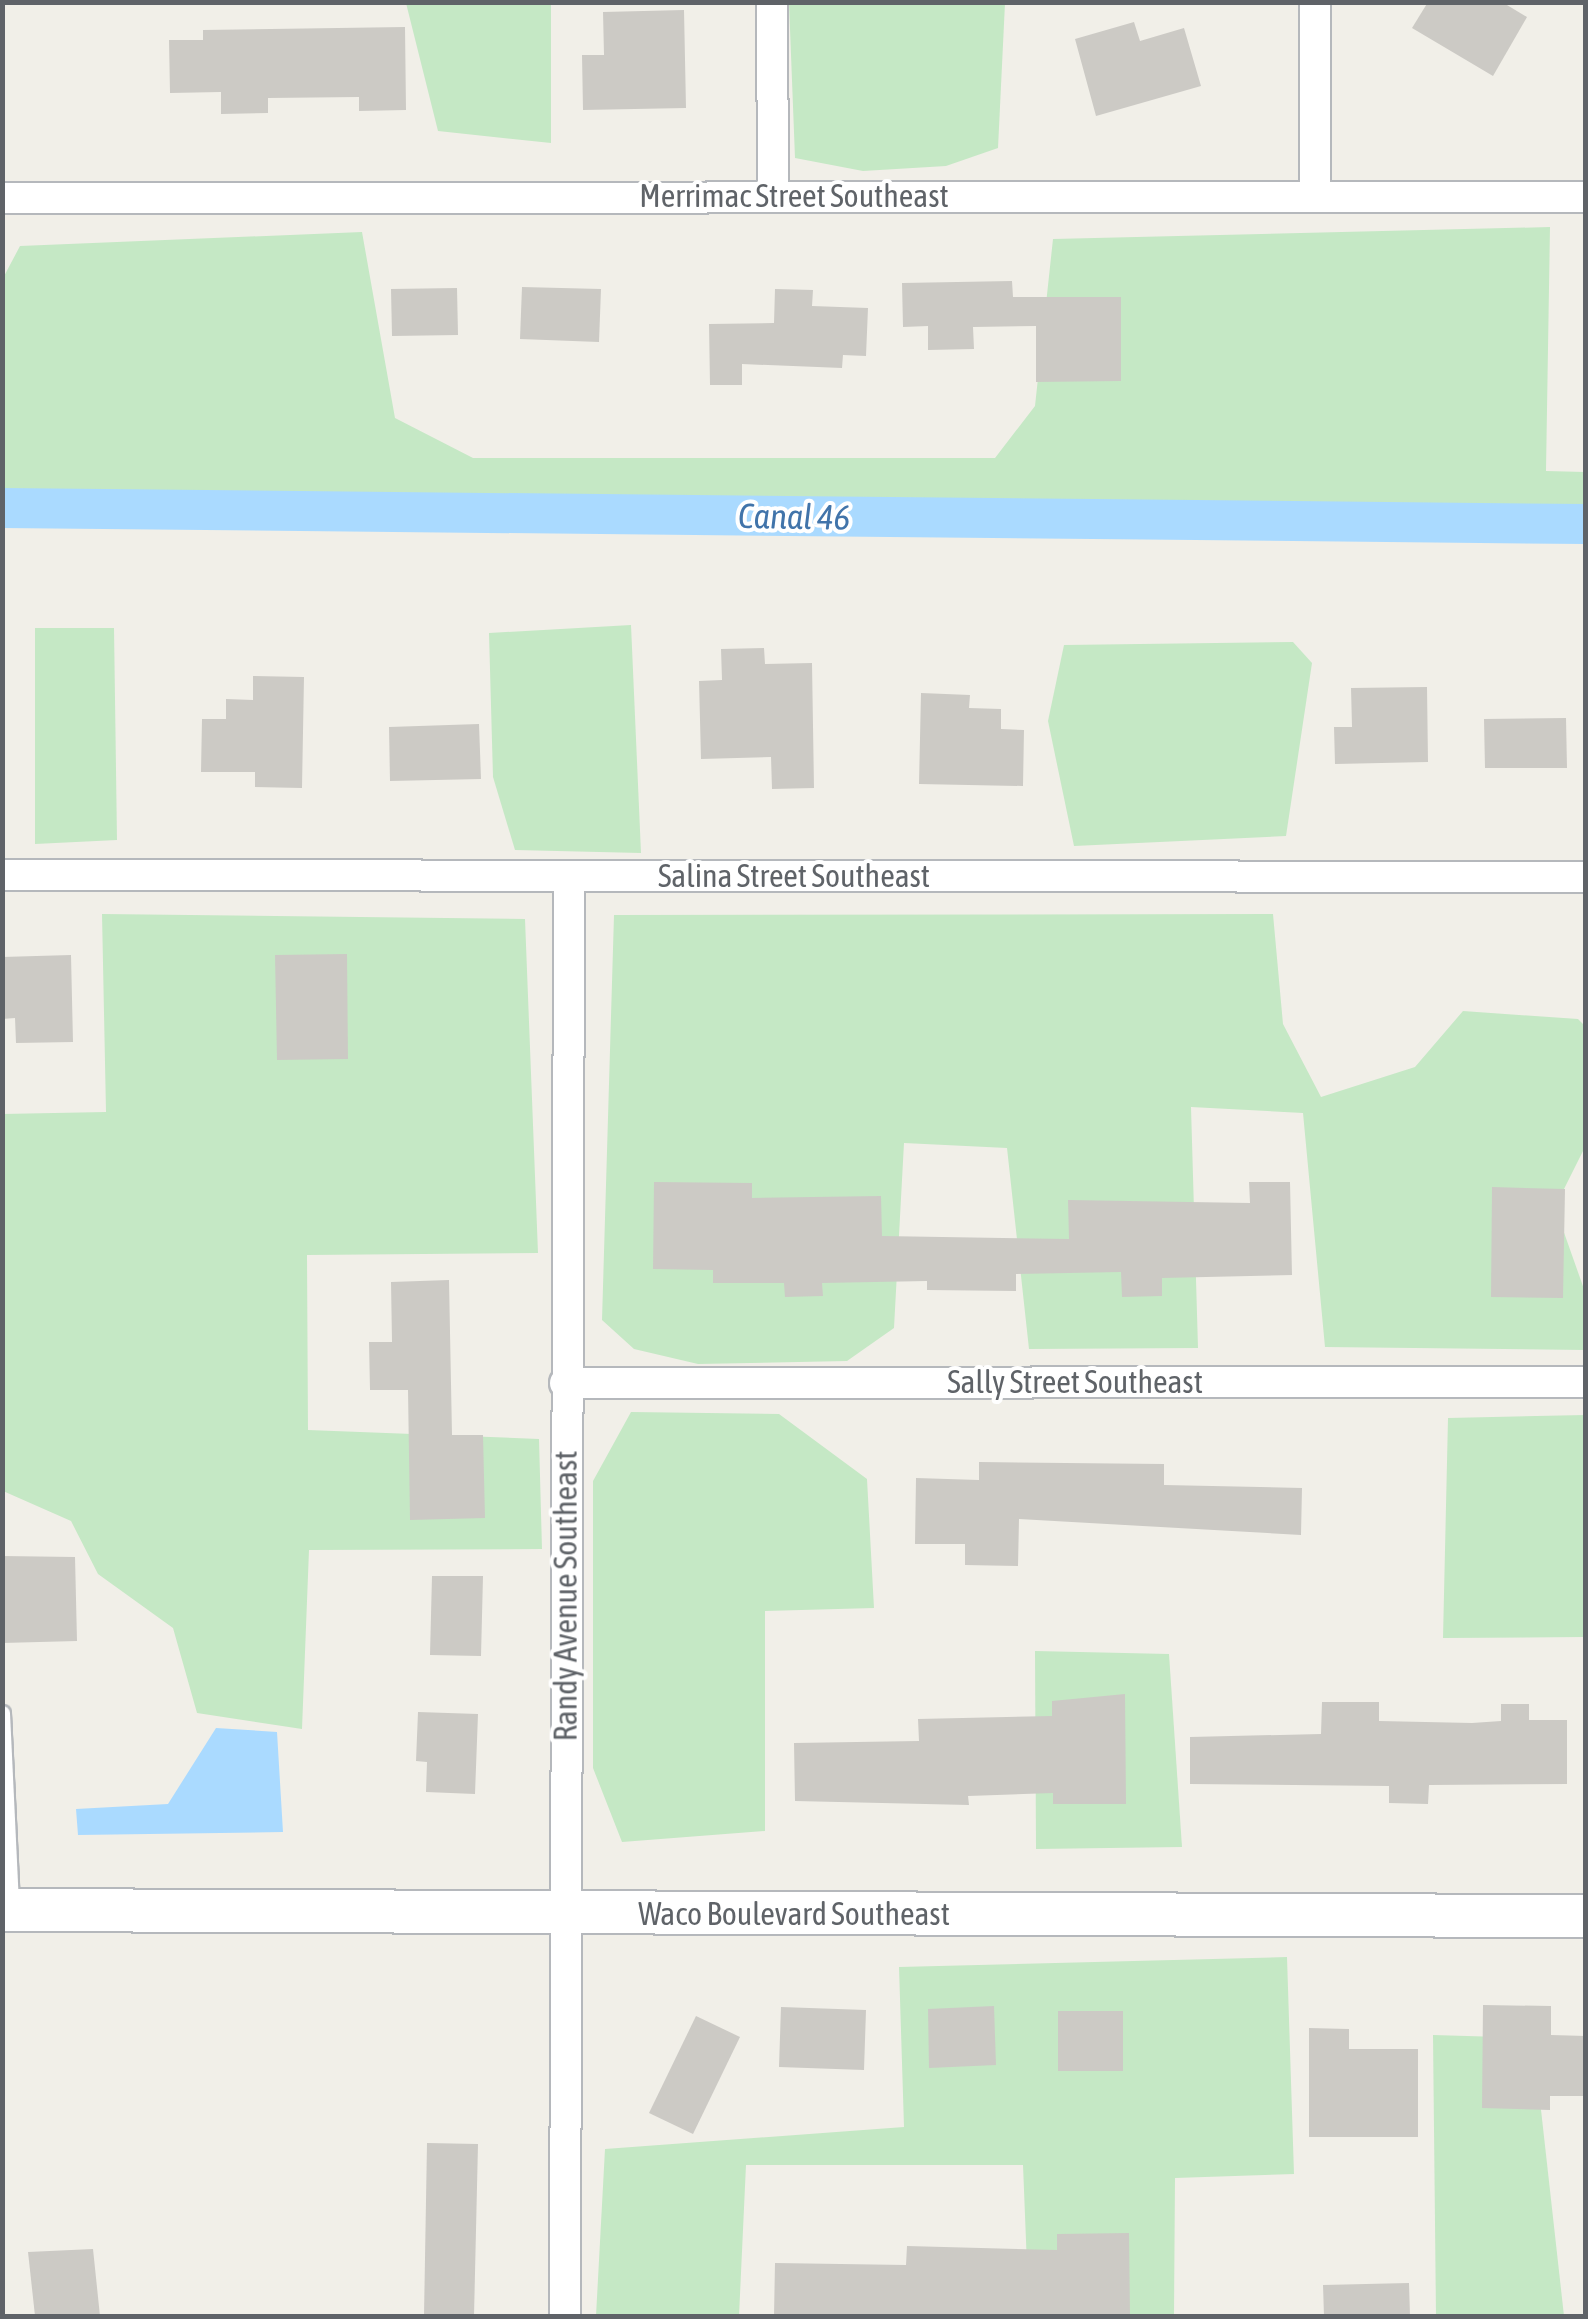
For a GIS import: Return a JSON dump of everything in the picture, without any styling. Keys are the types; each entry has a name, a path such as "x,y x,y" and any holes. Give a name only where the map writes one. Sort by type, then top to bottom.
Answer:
{"street":[{"path":"772,2 773,195"},
{"path":"1315,196 1316,2"},
{"name":"Merrimac Street Southeast","path":"2,198 1586,197"},
{"name":"Salina Street Southeast","path":"2,875 1586,877"},
{"name":"Randy Avenue Southeast","path":"565,2316 569,876"},
{"name":"Sally Street Southeast","path":"565,1383 1586,1382"},
{"name":"Waco Boulevard Southeast","path":"6,1910 1586,1916"}],"lane":[{"path":"2,1712 6,1910"}],"green space":[{"path":"406,3 551,3 551,143 438,131"},
{"path":"789,3 1005,3 998,148 946,166 863,171 795,158"},
{"path":"1550,227 1546,471 1585,472 1585,510 3,493 2,280 20,246 362,232 395,418 473,458 995,458 1035,406 1053,239"},
{"path":"631,625 641,853 515,850 493,777 489,633"},
{"path":"35,628 114,628 117,840 35,844"},
{"path":"1293,642 1312,663 1286,836 1074,846 1048,721 1064,645"},
{"path":"102,914 525,919 538,1253 307,1255 308,1430 539,1439 542,1549 309,1550 302,1729 197,1713 173,1628 98,1574 71,1521 3,1491 2,1114 106,1112"},
{"path":"1273,914 1283,1024 1321,1097 1415,1067 1463,1011 1578,1019 1585,1026 1585,1147 1555,1207 1585,1292 1585,1350 1325,1347 1303,1113 1191,1107 1198,1348 1029,1349 1007,1148 904,1143 894,1328 847,1361 698,1364 634,1349 602,1320 614,915"},
{"path":"631,1412 779,1414 867,1479 874,1608 765,1611 765,1831 622,1842 593,1768 593,1481"},
{"path":"1586,1415 1585,1847 1584,1637 1443,1638 1448,1418"},
{"path":"1035,1651 1169,1654 1182,1847 1036,1849"},
{"path":"1287,1957 1294,2174 1175,2178 1174,2316 1029,2316 1023,2165 746,2165 739,2316 596,2316 605,2149 904,2127 899,1967"},
{"path":"1433,2035 1533,2038 1564,2316 1436,2316"}],"water":[{"path":"216,1728 277,1732 283,1832 78,1835 76,1809 168,1804"}],"building":[{"path":"1428,2 1502,2 1527,17 1493,76 1412,28"},
{"path":"684,10 686,108 583,110 582,55 604,55 603,12"},
{"path":"1134,22 1140,41 1184,28 1201,86 1096,116 1075,39"},
{"path":"405,27 406,110 359,111 359,97 268,98 268,113 221,114 221,92 170,93 169,40 203,40 203,30"},
{"path":"1012,281 1013,297 1121,297 1121,381 1036,382 1036,326 973,327 974,349 928,350 928,326 903,327 902,283"},
{"path":"522,287 601,289 599,342 520,339"},
{"path":"457,288 458,335 392,336 391,289"},
{"path":"775,289 813,290 812,306 868,308 866,356 843,355 842,368 742,364 742,385 710,385 709,324 774,323"},
{"path":"764,648 765,664 812,663 814,788 772,789 771,757 701,759 699,681 722,680 721,649"},
{"path":"253,676 304,677 302,788 255,787 255,772 201,772 202,719 226,719 226,699 253,700"},
{"path":"1427,687 1428,762 1335,764 1334,727 1352,727 1351,688"},
{"path":"921,693 970,695 969,708 1001,709 1001,729 1024,730 1023,786 919,784"},
{"path":"1566,718 1567,768 1485,768 1484,719"},
{"path":"479,724 481,779 390,781 389,727"},
{"path":"347,954 348,1059 277,1060 275,955"},
{"path":"71,955 73,1042 16,1043 15,1018 2,1019 2,957"},
{"path":"654,1182 752,1183 752,1198 881,1196 882,1236 1069,1239 1068,1200 1250,1203 1249,1182 1290,1182 1292,1275 1162,1278 1162,1296 1122,1297 1121,1272 1016,1274 1016,1291 927,1290 927,1281 822,1283 823,1296 785,1297 784,1283 713,1283 713,1270 653,1269"},
{"path":"1492,1187 1565,1189 1563,1298 1491,1297"},
{"path":"449,1280 452,1435 483,1435 485,1518 410,1520 408,1390 370,1390 369,1342 392,1342 391,1282"},
{"path":"979,1462 1164,1464 1164,1485 1302,1488 1301,1535 1019,1519 1018,1566 965,1565 965,1544 915,1544 916,1478 979,1480"},
{"path":"2,1556 75,1557 77,1641 2,1643"},
{"path":"432,1576 483,1576 481,1656 430,1655"},
{"path":"1125,1694 1126,1804 1053,1804 1053,1793 968,1796 969,1805 795,1801 794,1743 919,1741 918,1719 1052,1716 1052,1701"},
{"path":"1322,1702 1379,1702 1379,1721 1472,1723 1501,1721 1501,1704 1529,1704 1529,1720 1567,1720 1567,1784 1429,1785 1428,1804 1389,1803 1389,1786 1190,1784 1190,1737 1321,1734"},
{"path":"418,1712 478,1714 475,1794 426,1792 427,1762 416,1761"},
{"path":"1483,2005 1551,2006 1551,2035 1586,2036 1586,2096 1550,2096 1550,2110 1482,2108"},
{"path":"994,2006 996,2065 929,2068 928,2009"},
{"path":"781,2007 866,2010 864,2070 779,2067"},
{"path":"1058,2011 1123,2011 1123,2071 1058,2071"},
{"path":"696,2016 740,2037 693,2134 649,2113"},
{"path":"1309,2028 1349,2029 1349,2049 1418,2049 1418,2137 1309,2137"},
{"path":"427,2143 478,2144 474,2316 424,2316"},
{"path":"1129,2233 1130,2316 774,2316 775,2263 906,2265 907,2246 1057,2250 1057,2234"},
{"path":"93,2249 100,2316 35,2316 28,2252"},
{"path":"1409,2283 1410,2316 1324,2316 1323,2285"}],"waterway":[{"name":"Canal 46","path":"2,508 1586,524"}]}
